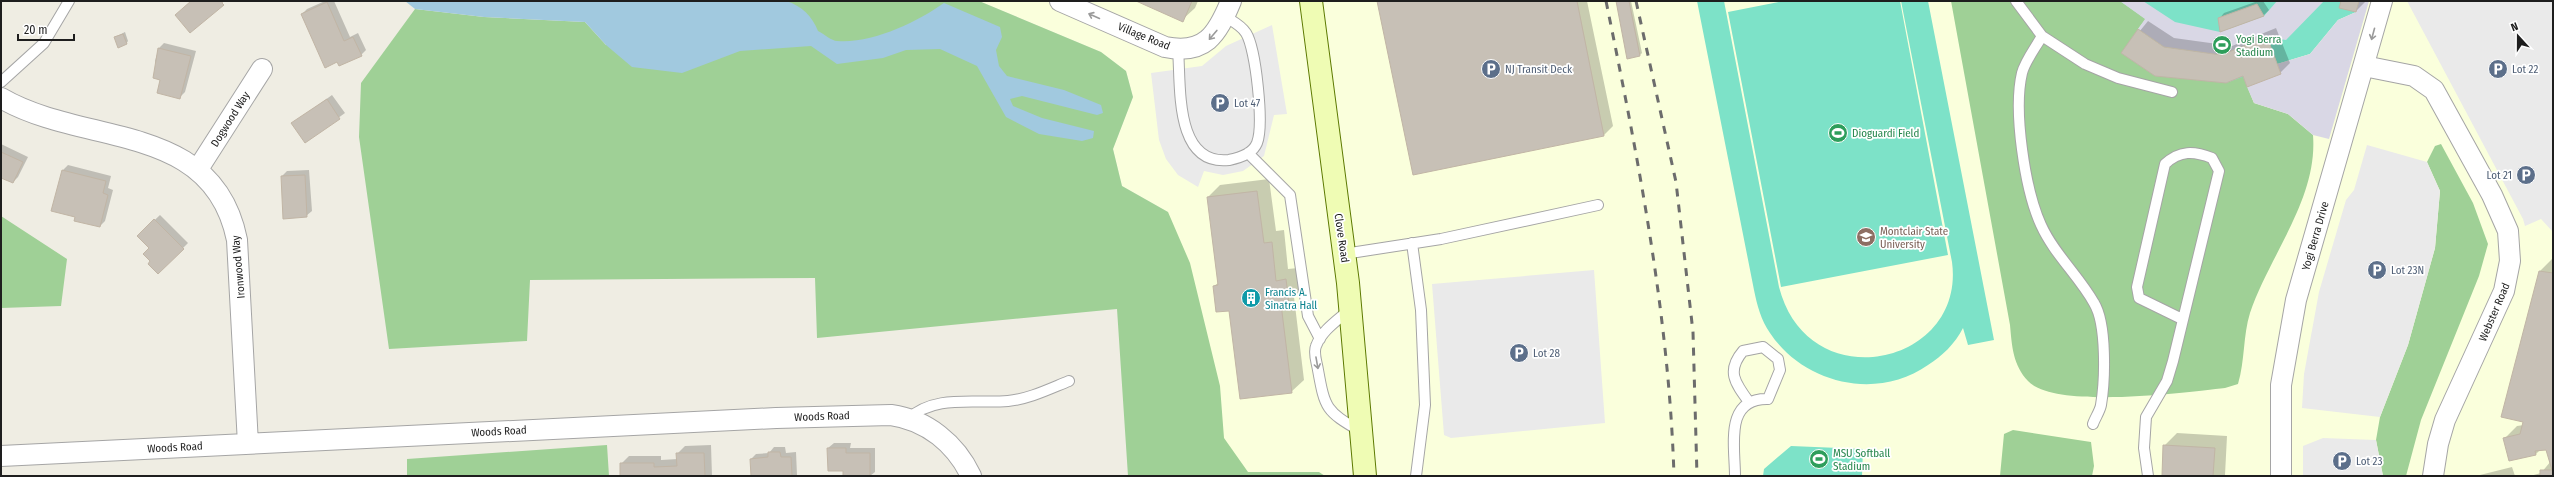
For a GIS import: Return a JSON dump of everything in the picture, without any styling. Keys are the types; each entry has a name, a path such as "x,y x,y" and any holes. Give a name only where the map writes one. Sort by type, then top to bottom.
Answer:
{"street":[{"name":"Village Road","path":"1060,1 1164,47 1178,49 1195,47 1209,40 1215,34 1228,8"},
{"name":"Clove Road","path":"1311,1 1344,254 1365,476"},
{"name":"Yogi Berra Drive","path":"2281,476 2281,385 2296,300 2382,1"},
{"name":"Webster Road","path":"2364,66 2414,76 2434,90 2492,195 2508,231 2510,261 2504,290 2445,420 2438,444 2433,476"},
{"name":"Dogwood Way","path":"198,169 262,69"},
{"name":"Ironwood Way","path":"1,98 31,113 157,148 180,156 198,169 210,181 228,208 237,240 248,444"},
{"name":"Woods Road","path":"1,456 776,418 891,414 908,419 934,430 958,452 972,476"}],"lane":[{"path":"1,82 44,43 69,1"},
{"path":"2016,1 2042,36 2085,64 2118,78 2172,92"},
{"path":"1178,49 1182,108 1187,132 1194,147 1200,154 1213,160 1236,159 1248,153 1256,145 1260,132 1261,113 1250,41 1228,8"},
{"path":"2042,36 2022,72 2019,118 2025,166 2041,226 2096,305 2102,327 2104,363 2101,406 2093,424"},
{"path":"1248,153 1290,195 1308,316 1320,339"},
{"path":"2148,476 2144,448 2146,417 2167,381 2219,171 2212,158 2199,153 2183,153 2172,157 2165,164 2137,287 2139,298 2182,319"},
{"path":"1344,254 1412,243 1598,205"},
{"path":"1412,243 1421,310 1425,405 1416,476"},
{"path":"1350,310 1326,330 1315,347 1315,356 1326,406 1336,417 1361,432"},
{"path":"1735,476 1735,424 1740,409 1749,402 1759,399 1768,399 1780,370 1778,359 1763,347 1751,348 1743,351 1733,365 1733,374 1736,382 1749,402"},
{"path":"908,419 929,405 1009,401 1035,395 1069,381"}],"shaded area":[{"name":"Montclair State University","path":"979,1 2553,1 2553,476 1208,476 1168,212 1122,186 1113,149 1133,97 1126,71 1101,52"},
{"path":"2120,1 2143,1 2175,22 2220,32 2264,16 2277,1 2324,1 2286,40 2266,37 2221,55 2164,47 2138,29 2145,19"},
{"path":"2359,1 2369,1 2329,139 2313,135 2288,114 2254,103 2247,87 2277,64 2310,54 2338,20 2356,12"},
{"name":"Lot 22","path":"2407,1 2553,1 2553,232 2541,219 2525,226 2523,219"},
{"name":"Lot 47","path":"1272,25 1287,114 1274,115 1264,156 1243,171 1223,175 1204,171 1198,187 1178,175 1166,159 1159,140 1151,73 1202,66 1226,46"},
{"name":"Lot 23N","path":"2367,145 2427,162 2440,191 2435,248 2408,345 2380,417 2302,408 2304,374 2319,292 2346,200 2354,190"},
{"name":"Lot 28","path":"1594,270 1605,423 1451,438 1444,435 1432,284"},
{"name":"Lot 23","path":"2323,438 2376,440 2383,476 2303,476 2303,446"}],"green space":[{"path":"727,1 979,1 1101,52 1126,71 1133,97 1113,149 1122,186 1168,212 1190,263 1220,386 1224,438 1248,472 1319,472 1325,476 1128,476 1117,309 817,338 815,278 530,280 527,341 389,349 359,137 361,83 415,9 484,17 585,22 606,45"},
{"path":"1697,1 1724,1 1779,287 1795,323 1820,345 1850,356 1882,356 1911,345 1935,326 1950,298 1952,262 1901,1 1928,1 1994,340 1968,345 1963,328 1948,349 1928,365 1908,376 1887,382 1865,384 1843,382 1821,375 1802,365 1784,350 1767,328 1756,301"},
{"name":"Dioguardi Field","path":"1784,1 1900,1 1948,255 1781,287 1728,12"},
{"path":"1951,1 2120,1 2146,19 2138,29 2226,83 2243,76 2254,103 2288,114 2313,135 2313,159 2301,204 2269,269 2250,313 2238,384 2225,388 2182,393 2122,397 2092,397 2065,395 2043,390 2028,381 2023,375 2014,355 2010,325"},
{"name":"Yogi Berra Stadium","path":"2120,1 2359,1 2356,12 2338,20 2310,54 2277,64 2247,87 2243,77 2226,83 2155,76 2121,53 2146,19"},
{"path":"2441,144 2473,203 2488,244 2479,276 2421,420 2406,476 2383,476 2376,440 2380,417 2408,345 2435,248 2440,191 2427,162 2435,146"},
{"path":"1,216 67,259 61,306 1,308"},
{"path":"2013,430 2091,442 2094,466 2092,476 2000,476 2004,434"},
{"path":"607,445 609,476 407,476 407,459"},
{"name":"MSU Softball Stadium","path":"1791,446 1863,449 1862,476 1763,476 1764,469"}],"water":[{"path":"405,1 786,1 806,12 818,31 835,41 865,39 894,30 921,17 944,3 1000,27 1002,37 996,50 999,66 1007,76 1064,90 1101,105 1103,113 1097,115 1022,96 1010,99 1013,106 1042,118 1094,131 1093,138 1082,141 1039,134 1006,117 977,66 940,49 906,50 883,58 837,64 811,46 740,51 682,73 632,67 606,45 585,22 484,17 415,9"}],"building":[{"path":"191,1 223,1 222,3 224,5 190,33 175,15"},
{"path":"1136,1 1192,1 1183,22"},
{"name":"NJ Transit Deck","path":"1377,1 1577,1 1604,136 1413,175"},
{"path":"1616,1 1629,1 1640,56 1627,59"},
{"path":"2341,1 2359,1 2356,12 2339,8"},
{"path":"327,2 344,41 353,37 362,56 339,66 337,62 325,68 301,14"},
{"path":"2257,4 2264,16 2220,32 2218,18"},
{"path":"2138,29 2164,47 2221,55 2267,37 2281,74 2247,87 2243,76 2226,83 2155,76 2121,53"},
{"path":"123,34 127,44 118,48 114,37"},
{"path":"158,48 191,56 180,99 157,93 160,80 153,78"},
{"path":"327,99 340,119 305,143 291,123"},
{"path":"1,152 23,162 13,183 1,178"},
{"path":"62,170 106,181 103,193 108,195 100,227 74,221 75,217 51,211"},
{"path":"305,175 307,217 283,219 281,176"},
{"name":"Francis A. Sinatra Hall","path":"1257,191 1264,243 1272,242 1276,281 1286,279 1289,303 1281,304 1292,393 1240,399 1229,311 1216,312 1213,286 1218,285 1207,197"},
{"path":"154,219 184,249 158,274 148,264 150,261 143,254 149,248 137,236"},
{"path":"2539,271 2553,273 2553,476 2540,476 2540,470 2552,470 2546,450 2535,451 2536,455 2509,461 2503,438 2520,434 2523,422 2501,417"},
{"path":"2163,445 2215,448 2213,476 2162,476"},
{"path":"827,448 846,448 846,453 870,453 870,476 843,476 843,471 828,471"},
{"path":"768,452 780,452 781,457 791,457 792,476 751,476 750,459 768,457"},
{"path":"676,453 704,453 705,476 620,476 620,463 654,463 654,467 677,466"}],"railway":[{"path":"1606,1 1640,178 1659,296 1666,356 1674,476"},
{"path":"1636,1 1676,182 1693,332 1697,476"}],"place":[{"name":"Yogi Berra Stadium","path":"2222,45"},
{"name":"NJ Transit Deck","path":"1491,69"},
{"name":"Lot 22","path":"2498,69"},
{"name":"Lot 47","path":"1220,103"},
{"name":"Dioguardi Field","path":"1838,133"},
{"name":"Lot 21","path":"2526,175"},
{"name":"Montclair State University","path":"1866,237"},
{"name":"Lot 23N","path":"2377,270"},
{"name":"Francis A. Sinatra Hall","path":"1251,298"},
{"name":"Lot 28","path":"1519,353"},
{"name":"MSU Softball Stadium","path":"1819,459"},
{"name":"Lot 23","path":"2342,461"}]}
